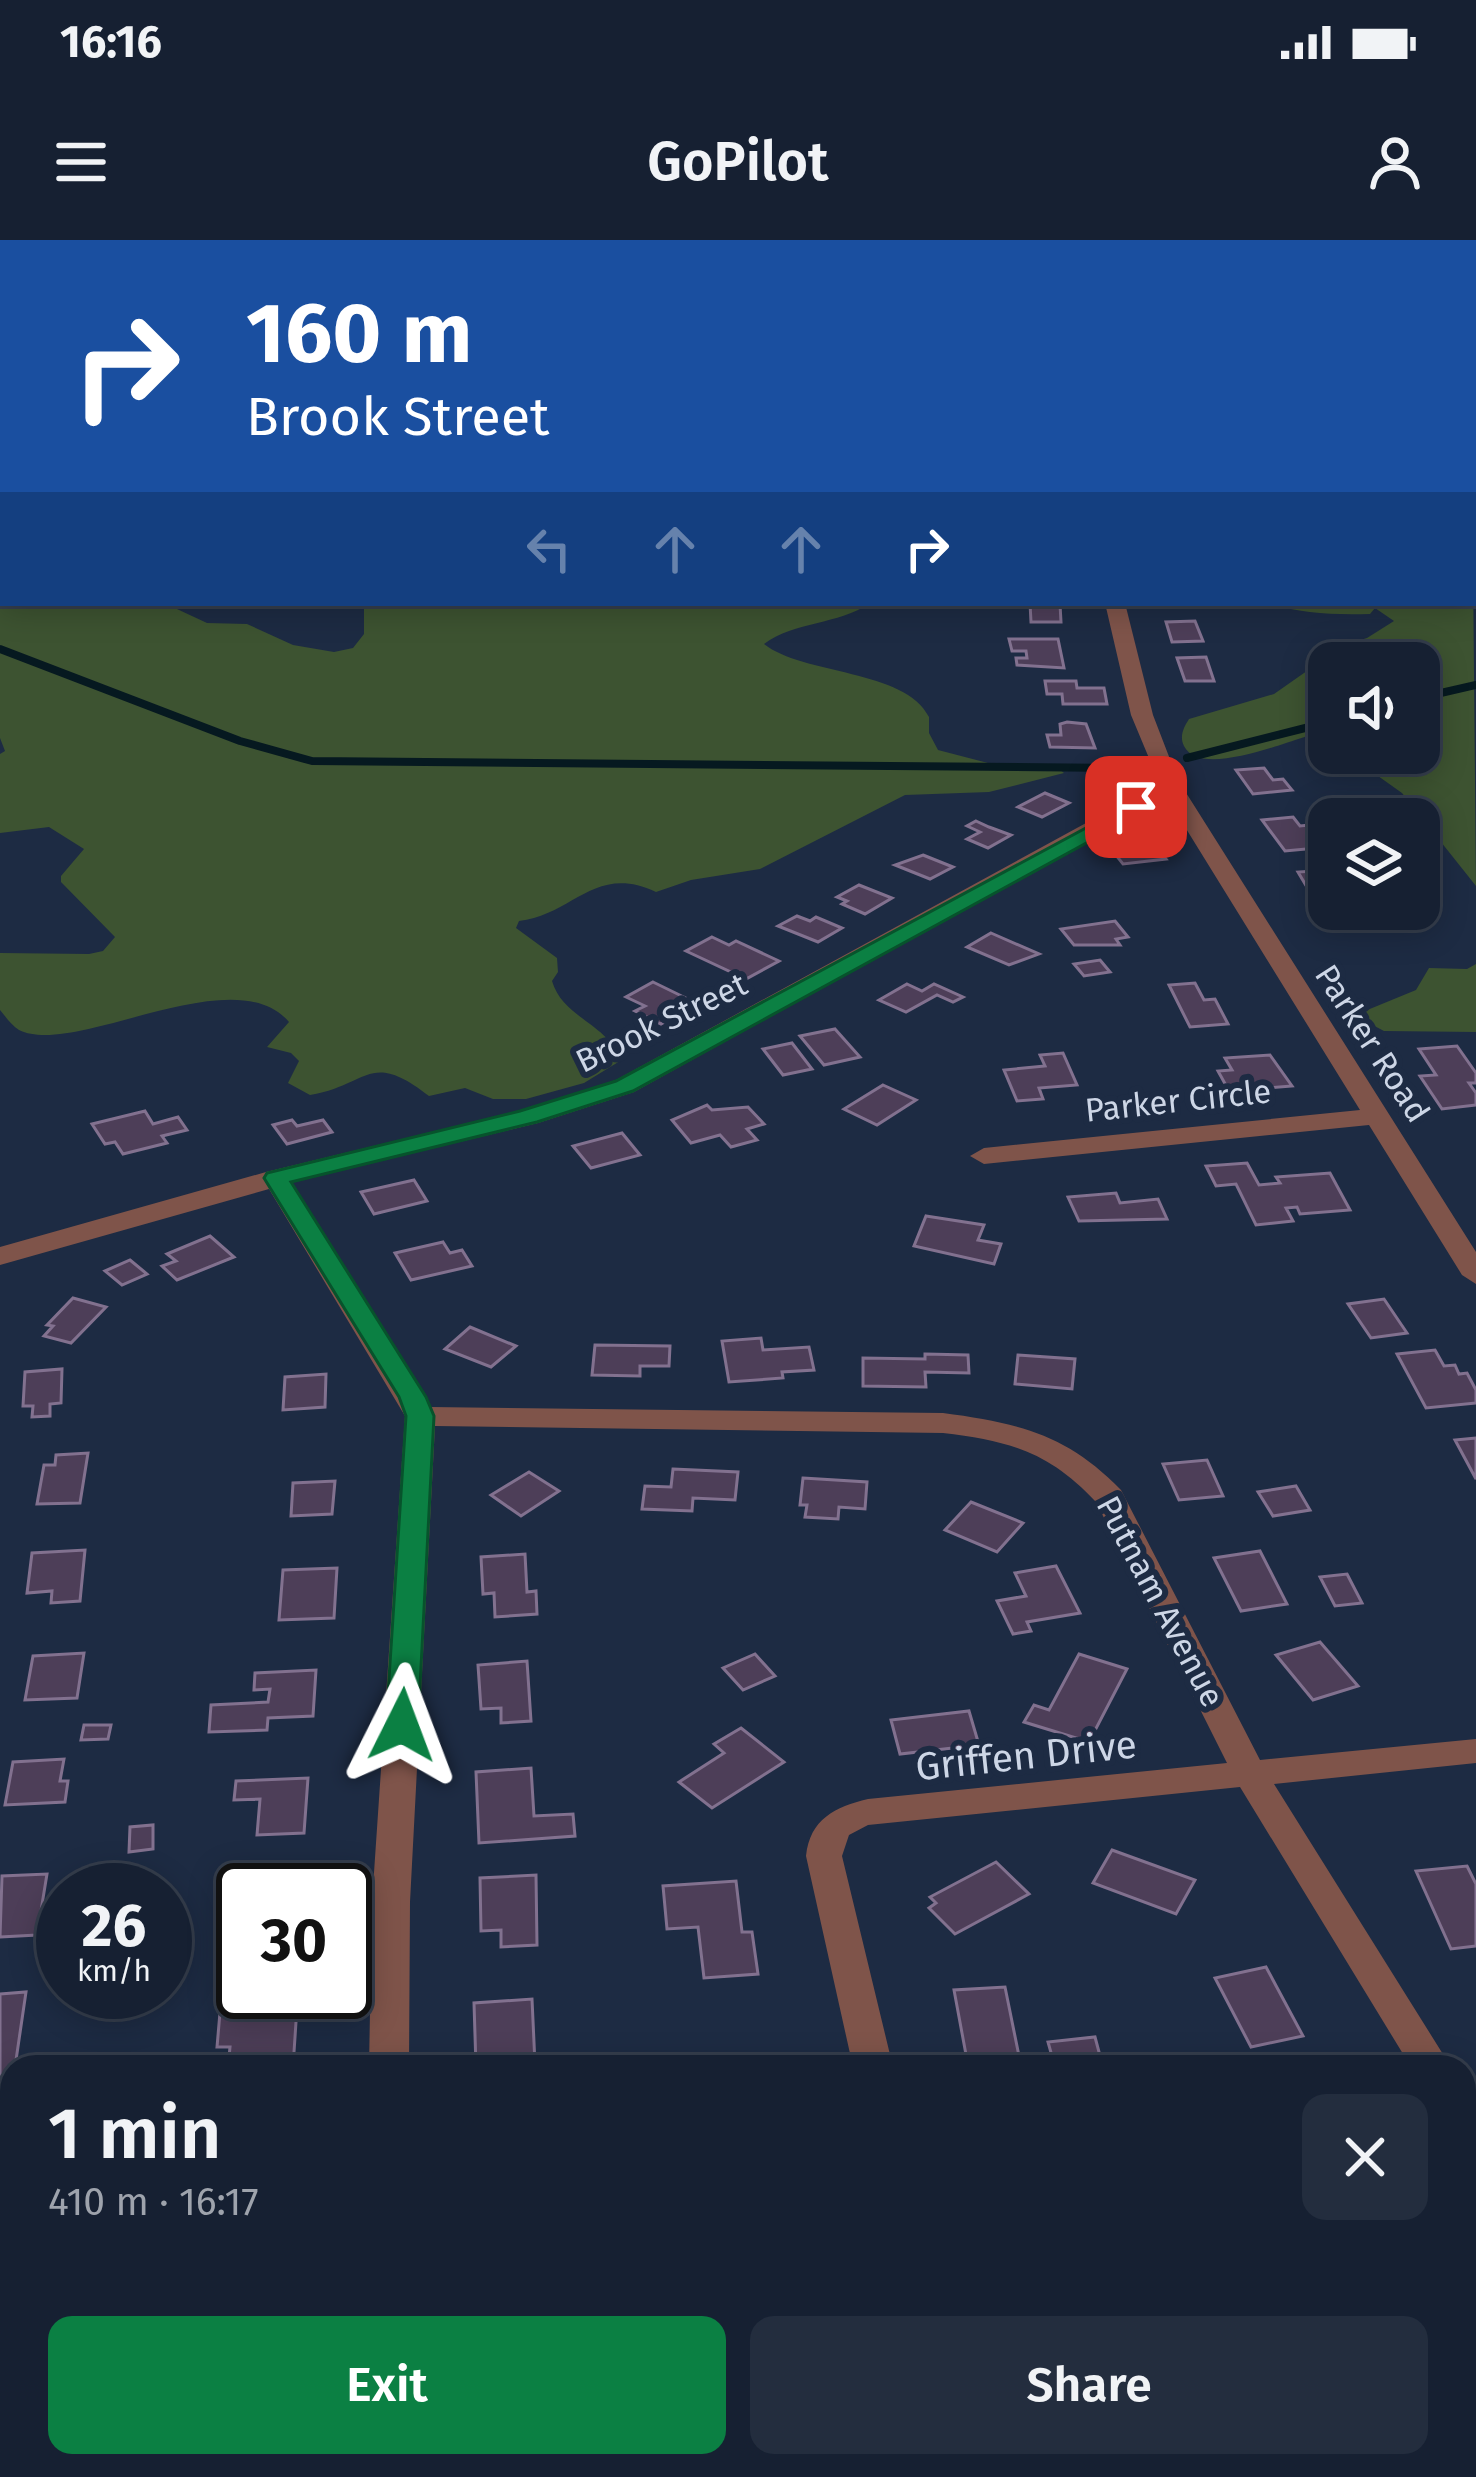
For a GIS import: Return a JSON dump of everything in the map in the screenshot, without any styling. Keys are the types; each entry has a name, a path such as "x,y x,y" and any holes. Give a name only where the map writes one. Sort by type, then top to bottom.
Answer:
{"street":[{"name":"Parker Road","path":"1116,606 1157,759 1476,1276"},
{"name":"Brook Street","path":"0,1256 276,1178 528,1117 625,1086 1124,812 1178,797"},
{"name":"Parker Circle","path":"984,1156 1378,1116"},
{"path":"276,1178 420,1416 392,1902 388,2055"},
{"path":"0,1271 66,1235"},
{"name":"Putnam Avenue","path":"420,1416 943,1423 981,1426 1033,1441 1078,1465 1110,1497 1250,1775 1425,2055"},
{"name":"Griffen Drive","path":"870,2055 824,1856 826,1838 839,1822 868,1812 1476,1751"}],"green space":[{"path":"0,606 170,606 207,623 247,624 293,645 334,652 353,648 364,634 364,606 865,606 764,644 803,662 899,690 917,701 929,717 929,733 938,750 988,763 1054,765 1064,773 989,792 905,795 760,869 691,880 656,892 616,883 519,921 516,928 557,958 558,972 552,981 558,994 615,1048 620,1061 584,1083 526,1099 493,1099 465,1088 429,1096 381,1072 310,1095 288,1083 299,1061 291,1053 267,1047 289,1022 264,1005 231,1000 194,1003 44,1035 19,1030 11,1023 0,1010 0,953 89,954 103,951 115,937 61,882 84,849 49,827 0,833 0,754 5,751 0,738"},
{"path":"1279,606 1473,606 1476,886 1440,841 1440,798 1406,798 1375,774 1440,774 1440,642 1354,642 1394,621 1375,608 1370,614"},
{"path":"1308,670 1308,736 1229,758 1194,756 1184,746 1182,735 1189,719 1274,694"},
{"path":"1476,964 1476,1032 1384,1031 1361,1019 1360,1013 1416,990 1429,968 1467,969"}],"building":[{"path":"1030,606 1060,606 1061,622 1031,622"},
{"path":"1195,621 1203,641 1172,642 1166,622"},
{"path":"1009,639 1058,639 1064,668 1017,665 1016,658 1027,658 1026,651 1012,651"},
{"path":"1206,657 1214,681 1185,681 1177,658"},
{"path":"1045,681 1076,681 1077,688 1104,688 1107,704 1063,704 1062,694 1047,694"},
{"path":"1060,724 1086,724 1095,748 1050,747 1047,735 1061,735"},
{"path":"1264,768 1273,780 1283,779 1292,790 1253,794 1236,770"},
{"path":"1045,793 1069,803 1042,817 1018,807"},
{"path":"1293,817 1300,826 1308,825 1308,849 1285,851 1262,820"},
{"path":"976,821 1011,835 988,848 967,839 980,832 967,826"},
{"path":"1154,844 1166,859 1123,864 1111,849"},
{"path":"923,855 953,867 930,879 895,865"},
{"path":"859,885 892,898 865,914 842,904 847,901 837,897"},
{"path":"797,916 810,921 816,917 842,928 818,942 778,926"},
{"path":"1115,921 1128,937 1116,939 1120,945 1074,945 1061,929"},
{"path":"991,933 1039,954 1009,965 967,947"},
{"path":"712,937 729,945 736,941 779,961 746,979 686,951"},
{"path":"1100,960 1110,972 1084,976 1074,964"},
{"path":"653,982 698,1004 661,1024 635,1011 645,1006 626,997"},
{"path":"1195,983 1204,1000 1215,999 1228,1024 1190,1027 1169,985"},
{"path":"907,984 922,991 934,984 963,997 953,1002 937,995 906,1012 879,1000"},
{"path":"835,1029 860,1057 824,1065 800,1036"},
{"path":"792,1043 812,1069 783,1075 763,1049"},
{"path":"1457,1046 1476,1073 1476,1083 1469,1083 1476,1093 1476,1105 1442,1109 1420,1076 1436,1075 1419,1049"},
{"path":"1063,1053 1077,1085 1039,1088 1043,1099 1017,1101 1004,1070 1045,1066 1040,1055"},
{"path":"1270,1055 1292,1086 1229,1091 1218,1071 1232,1070 1225,1058"},
{"path":"883,1085 916,1100 877,1125 844,1109"},
{"path":"707,1105 712,1110 748,1107 764,1124 747,1129 757,1140 731,1147 720,1135 691,1143 672,1120"},
{"path":"145,1111 153,1124 178,1117 187,1130 162,1136 167,1143 123,1154 115,1142 105,1144 92,1124"},
{"path":"292,1120 297,1126 323,1120 332,1132 287,1144 273,1125"},
{"path":"622,1133 640,1155 591,1168 573,1146"},
{"path":"1247,1163 1259,1185 1280,1183 1276,1177 1330,1173 1350,1210 1300,1214 1297,1207 1286,1208 1293,1221 1256,1225 1236,1184 1216,1186 1206,1166"},
{"path":"414,1180 427,1201 374,1214 361,1192"},
{"path":"1116,1193 1120,1203 1158,1199 1167,1219 1079,1221 1068,1197"},
{"path":"926,1216 984,1225 978,1240 1001,1244 994,1264 914,1246"},
{"path":"210,1236 234,1257 177,1280 162,1266 176,1261 167,1254"},
{"path":"443,1242 450,1253 462,1250 472,1266 411,1280 395,1253"},
{"path":"130,1260 147,1274 122,1285 105,1271"},
{"path":"73,1298 106,1307 71,1343 44,1336 53,1326 47,1325"},
{"path":"1384,1299 1407,1333 1371,1338 1348,1304"},
{"path":"470,1327 516,1346 491,1367 445,1349"},
{"path":"761,1338 763,1350 809,1347 814,1370 729,1382 722,1341"},
{"path":"595,1345 670,1346 669,1366 640,1366 640,1376 592,1375"},
{"path":"1435,1350 1444,1366 1455,1365 1459,1374 1467,1373 1476,1390 1476,1403 1426,1408 1397,1354"},
{"path":"925,1354 968,1355 969,1373 925,1372 926,1387 863,1386 863,1358 925,1359"},
{"path":"1018,1355 1075,1359 1072,1389 1015,1384"},
{"path":"62,1369 61,1403 50,1404 50,1416 32,1417 33,1406 23,1406 25,1372"},
{"path":"326,1374 325,1407 283,1410 285,1377"},
{"path":"1476,1438 1476,1479 1455,1440"},
{"path":"88,1453 80,1503 37,1504 44,1465 55,1465 56,1455"},
{"path":"1207,1460 1223,1496 1179,1500 1163,1464"},
{"path":"673,1469 738,1472 735,1500 693,1498 692,1511 642,1509 645,1486 671,1487"},
{"path":"529,1472 559,1491 521,1516 491,1495"},
{"path":"803,1478 867,1482 865,1509 839,1507 838,1519 805,1517 807,1505 800,1505"},
{"path":"335,1481 332,1514 291,1516 293,1483"},
{"path":"1296,1486 1310,1510 1273,1516 1258,1492"},
{"path":"971,1502 1023,1523 997,1552 945,1530"},
{"path":"85,1550 80,1601 51,1603 52,1591 27,1593 32,1553"},
{"path":"1260,1551 1287,1604 1241,1611 1214,1558"},
{"path":"525,1554 527,1592 536,1591 537,1614 495,1617 494,1593 483,1594 481,1557"},
{"path":"1056,1566 1080,1613 1027,1622 1031,1631 1013,1634 997,1601 1026,1596 1015,1573"},
{"path":"337,1568 334,1618 279,1620 283,1570"},
{"path":"1347,1574 1362,1603 1335,1606 1320,1577"},
{"path":"1320,1642 1358,1686 1313,1700 1276,1655"},
{"path":"84,1653 77,1698 25,1700 33,1656"},
{"path":"755,1654 775,1676 743,1690 723,1668"},
{"path":"1079,1654 1127,1669 1089,1742 1024,1722 1034,1705 1049,1710"},
{"path":"527,1661 531,1721 501,1723 501,1708 481,1709 478,1665"},
{"path":"316,1670 313,1716 268,1718 267,1730 209,1732 211,1705 268,1702 270,1689 254,1690 255,1673"},
{"path":"969,1711 979,1745 900,1754 891,1720"},
{"path":"84,1725 111,1725 108,1739 81,1740"},
{"path":"741,1728 784,1762 712,1808 679,1782 724,1753 714,1744"},
{"path":"64,1759 60,1781 68,1781 65,1802 5,1805 13,1762"},
{"path":"531,1768 534,1816 573,1814 575,1836 479,1843 476,1772"},
{"path":"308,1778 304,1833 257,1835 260,1799 234,1800 236,1781"},
{"path":"153,1825 153,1849 129,1852 130,1827"},
{"path":"1112,1850 1195,1880 1176,1914 1093,1883"},
{"path":"996,1862 1029,1894 955,1934 929,1908 936,1903 930,1897"},
{"path":"1467,1866 1476,1884 1476,1946 1451,1949 1416,1871"},
{"path":"36,1874 36,1935 0,1937 2,1876"},
{"path":"536,1875 537,1945 501,1947 501,1930 481,1931 480,1878"},
{"path":"736,1881 742,1932 752,1932 758,1974 704,1978 698,1927 667,1929 663,1886"},
{"path":"1266,1967 1303,2036 1251,2047 1215,1978"},
{"path":"1005,1987 1019,2055 966,2055 954,1990"},
{"path":"26,1992 17,2055 0,2055 0,1994"},
{"path":"532,1999 535,2055 476,2055 474,2003"},
{"path":"219,2019 296,2019 294,2055 229,2055 230,2047 217,2047"},
{"path":"1095,2037 1100,2055 1052,2055 1048,2042"}],"waterway":[{"path":"0,649 240,741 312,761 1120,768"},
{"path":"1440,693 1476,685"},
{"path":"1187,758 1308,727"}],"route":[{"path":"402,1725 420,1416 276,1178 528,1117 625,1086 1136,807"}]}
